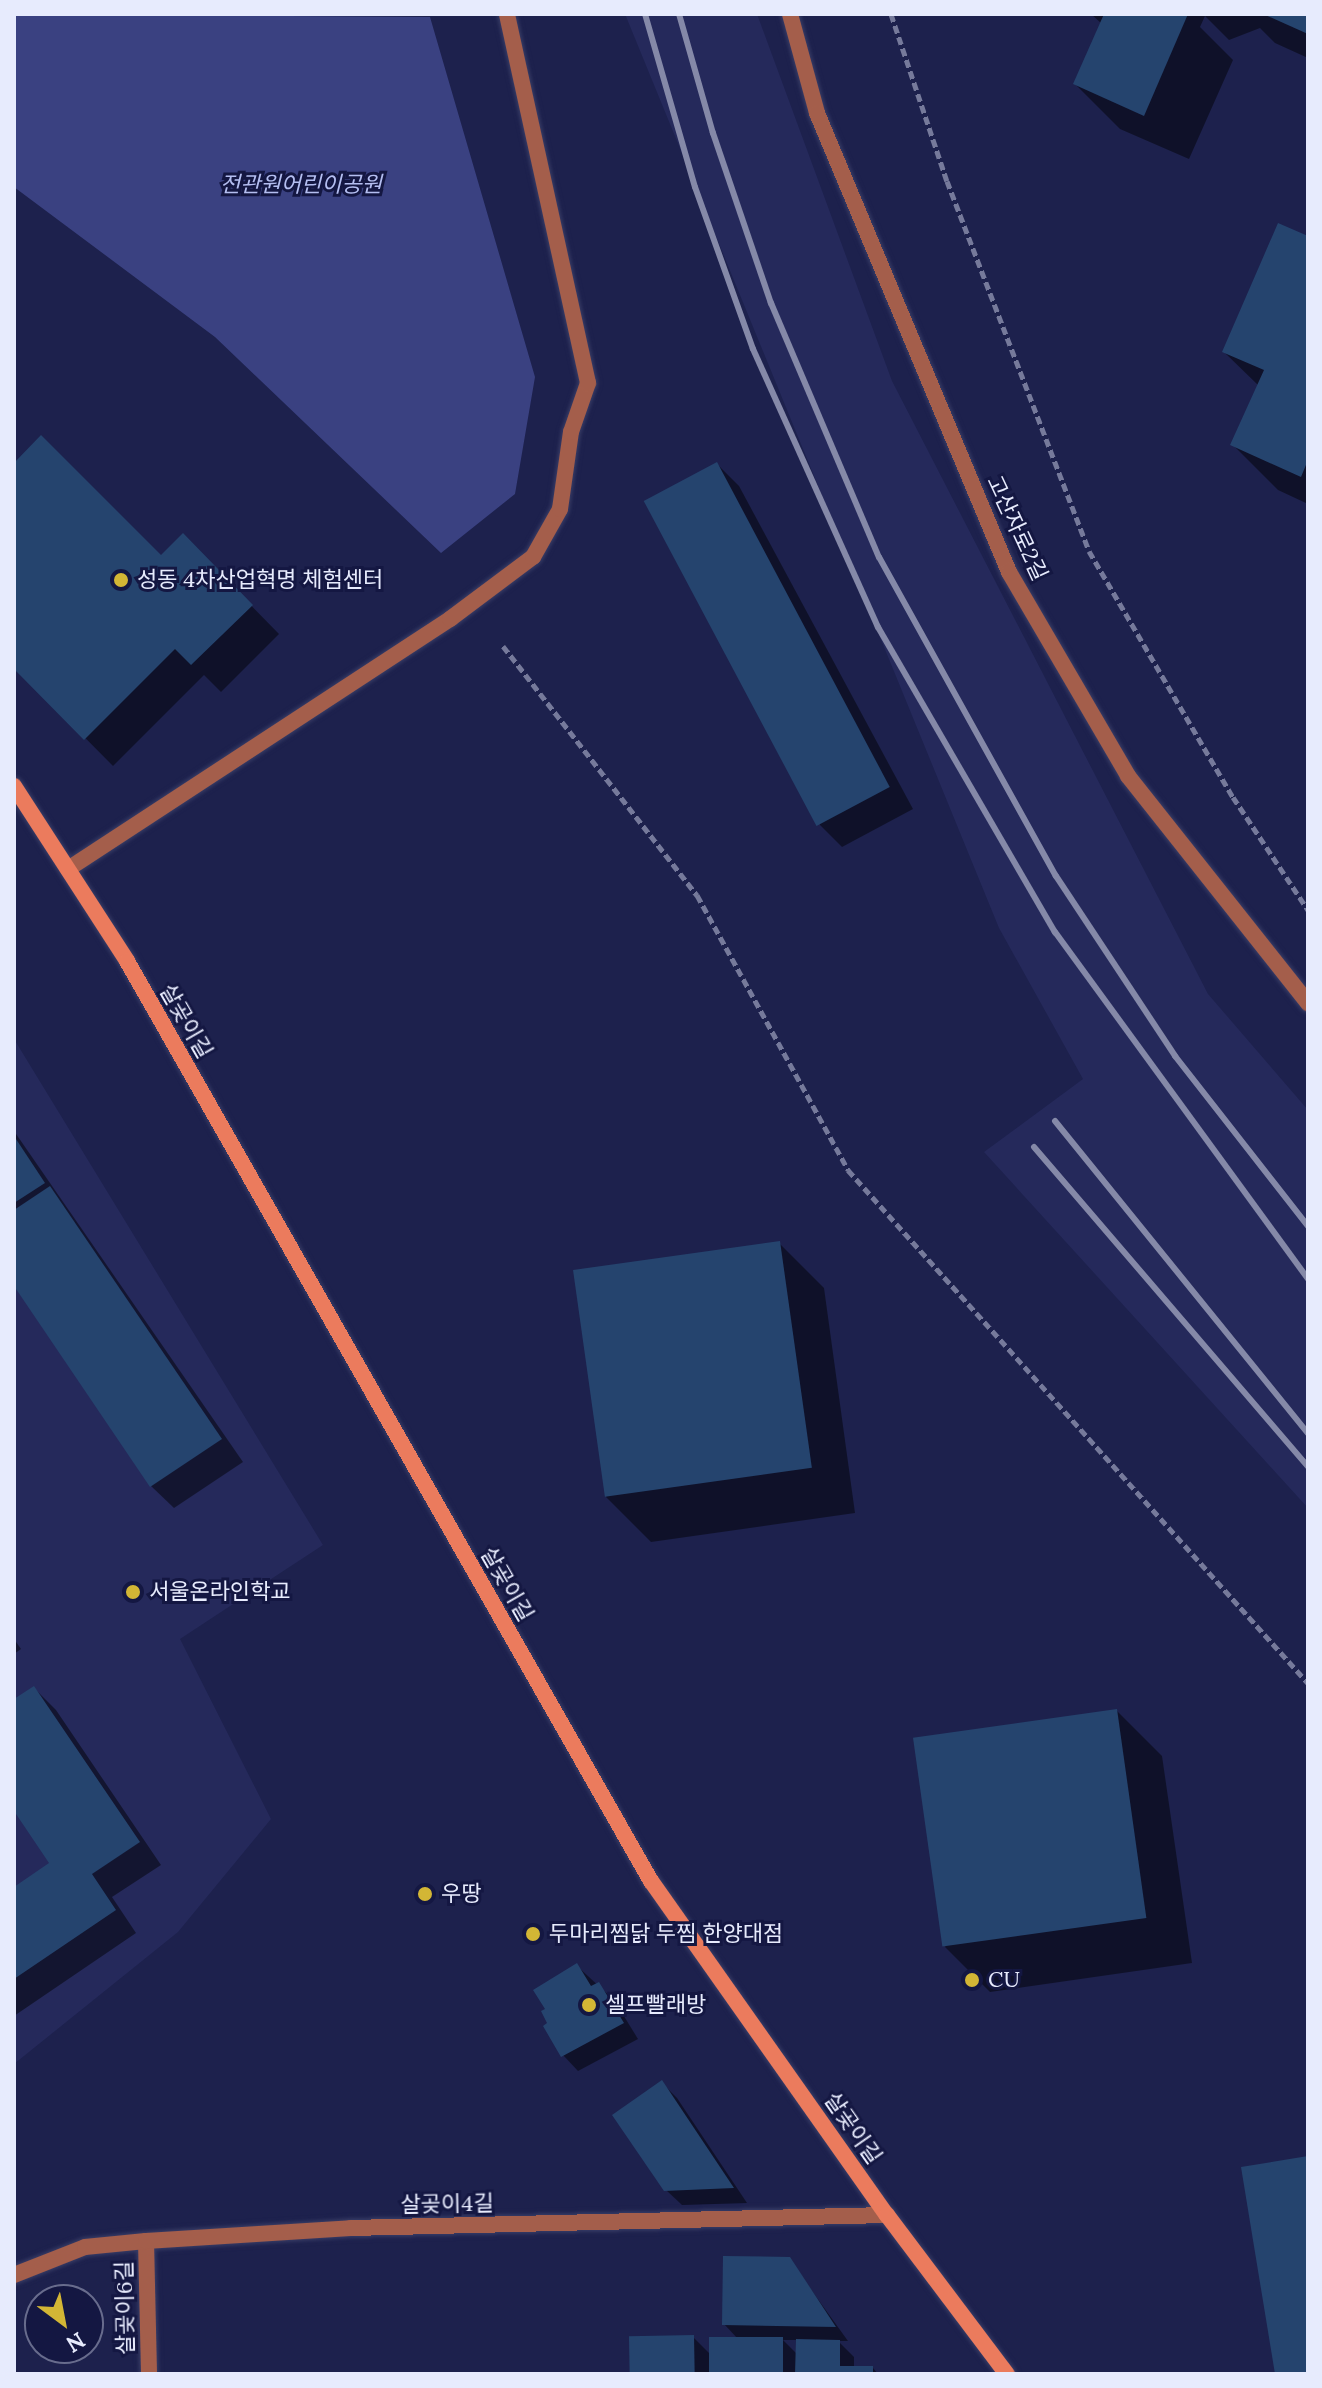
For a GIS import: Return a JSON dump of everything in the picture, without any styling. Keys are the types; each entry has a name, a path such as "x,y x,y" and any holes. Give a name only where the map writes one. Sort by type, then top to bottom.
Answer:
{"main road":[{"name":"살곶이길","path":"14,786 127,961 651,1881 887,2215 1007,2374"}],"street":[{"path":"68,869 521,566 533,557 560,509 571,432 588,383 507,14"},
{"name":"고산자로2길","path":"790,14 817,113 1009,572 1128,776 1308,1003"},
{"name":"살곶이4길","path":"14,2275 85,2247 146,2241 351,2228 887,2215"},
{"name":"살곶이6길","path":"146,2241 149,2374"}],"path":[{"path":"891,14 947,181 1089,551 1233,797 1308,910"},
{"path":"503,646 697,895 848,1170 1308,1683"}],"shaded area":[{"path":"625,14 757,14 892,381 1208,994 1308,1110 1308,1508 984,1152 1083,1079 999,928"},
{"name":"서울온라인학교","path":"14,1039 323,1545 180,1639 271,1819 178,1932 14,2064"}],"green space":[{"name":"전관원어린이공원","path":"14,14 430,17 535,377 515,494 441,553 215,337 14,187"}],"building":[{"path":"1104,14 1188,14 1144,116 1073,84"},
{"path":"1263,14 1308,14 1308,34"},
{"path":"1278,223 1308,236 1308,460 1301,477 1230,445 1264,370 1222,352"},
{"name":"성동 4차산업혁명 체험센터","path":"41,435 161,555 183,533 253,605 191,665 175,649 84,740 14,669 14,463"},
{"path":"717,462 890,787 816,826 644,501"},
{"path":"14,1136 45,1183 14,1203"},
{"path":"50,1186 222,1439 150,1487 14,1286 14,1210"},
{"path":"780,1241 812,1468 605,1497 573,1270"},
{"path":"34,1686 140,1842 92,1874 116,1910 14,1979 14,1887 49,1863 14,1811 14,1699"},
{"path":"1117,1709 1146,1918 942,1947 913,1738"},
{"path":"577,1963 591,1986 599,1982 624,2023 561,2057 543,2026 547,2023 541,2011 545,2009 533,1990"},
{"path":"662,2080 734,2188 664,2191 612,2115"},
{"path":"1308,2156 1308,2374 1275,2374 1241,2167"},
{"path":"723,2256 790,2257 836,2327 722,2325"},
{"path":"694,2335 695,2374 630,2374 629,2336"},
{"path":"709,2337 783,2337 783,2374 709,2374"},
{"path":"796,2339 840,2340 840,2366 873,2366 873,2374 795,2374"}],"railway":[{"path":"645,14 695,187 753,349 878,627 1055,932 1308,1279"},
{"path":"679,14 713,133 771,303 879,557 1056,876 1175,1056 1308,1226"},
{"path":"1055,1121 1308,1433"},
{"path":"1034,1147 1308,1467"}],"place":[{"name":"성동 4차산업혁명 체험센터","path":"121,580"},
{"name":"서울온라인학교","path":"133,1592"},
{"name":"우땅","path":"425,1894"},
{"name":"두마리찜닭 두찜 한양대점","path":"533,1934"},
{"name":"CU","path":"972,1980"},
{"name":"셀프빨래방","path":"589,2005"}]}
